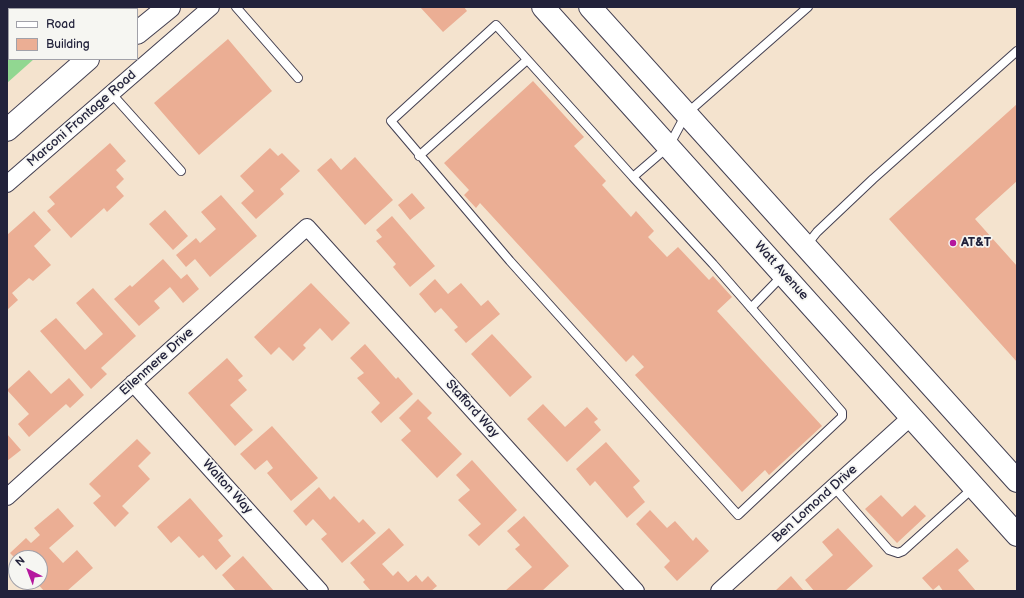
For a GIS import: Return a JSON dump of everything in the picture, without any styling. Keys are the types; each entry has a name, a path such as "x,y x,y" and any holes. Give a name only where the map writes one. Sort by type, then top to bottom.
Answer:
{"main road":[{"path":"138,32 169,7"},
{"name":"Watt Avenue","path":"544,7 1017,536"},
{"path":"590,7 1017,481"},
{"path":"7,130 87,60"}],"street":[{"name":"Marconi Frontage Road","path":"7,184 211,7"},
{"name":"Ellenmere Drive","path":"7,497 307,227"},
{"name":"Stafford Way","path":"307,227 636,591"},
{"name":"Walton Way","path":"133,383 320,591"},
{"name":"Ben Lomond Drive","path":"718,591 911,417"}],"lane":[{"path":"236,7 298,78"},
{"path":"633,177 669,146 686,114 808,7"},
{"path":"496,25 752,308 842,412 842,417 738,515 510,261 419,156 391,121 496,25"},
{"path":"806,246 817,232 873,179 1017,51"},
{"path":"419,156 527,60"},
{"path":"111,93 181,171"},
{"path":"752,308 784,274"},
{"path":"834,487 890,550 898,553 903,551 974,487"}],"green space":[{"path":"7,7 94,7 8,8 8,60 33,60 7,83"}],"building":[{"path":"420,7 464,7 467,11 443,32"},
{"path":"228,39 272,91 199,155 154,103"},
{"path":"533,81 584,137 574,146 606,181 602,185 631,217 636,211 654,231 648,237 667,257 678,247 709,280 713,276 732,297 717,311 822,426 769,475 765,470 742,492 635,375 644,367 633,355 626,362 480,203 476,208 464,195 469,190 444,163"},
{"name":"AT&T","path":"1017,104 1017,181 975,219 1017,266 1017,362 889,219"},
{"path":"110,143 126,161 116,170 124,179 116,187 124,196 107,212 104,208 71,238 47,211 55,204 49,197"},
{"path":"270,148 278,156 282,153 300,171 280,189 284,194 256,219 241,203 254,191 240,176"},
{"path":"355,157 393,200 365,225 317,170 331,158 341,170"},
{"path":"412,193 425,208 410,220 398,205"},
{"path":"221,195 257,236 210,277 195,259 186,267 176,255 196,238 200,243 216,229 201,212"},
{"path":"165,210 188,236 173,250 149,224"},
{"path":"34,211 51,230 34,246 51,265 33,281 29,278 12,293 18,300 7,310 7,235"},
{"path":"392,216 435,266 410,287 393,267 396,264 376,241 382,237 376,230"},
{"path":"163,259 181,279 187,274 199,289 183,303 170,287 154,301 160,308 139,326 114,299 130,285 132,287"},
{"path":"435,279 448,294 461,283 481,306 488,300 500,314 466,343 454,330 458,327 441,308 435,313 419,294"},
{"path":"311,283 350,323 332,341 320,328 303,345 306,348 293,361 279,347 271,355 254,337"},
{"path":"93,288 136,336 101,368 107,374 91,389 40,331 56,318 85,350 103,334 76,303"},
{"path":"492,334 532,377 510,397 471,354"},
{"path":"365,344 396,379 398,377 413,394 381,423 371,412 380,403 357,378 364,373 350,358"},
{"path":"227,358 243,376 238,380 247,390 230,405 253,430 235,446 188,393"},
{"path":"29,370 51,394 69,378 84,395 70,408 66,404 29,437 18,424 29,414 7,390"},
{"path":"418,399 432,413 427,418 462,454 437,478 401,440 411,431 399,418"},
{"path":"543,404 565,427 587,407 598,419 594,422 601,430 567,462 527,419"},
{"path":"272,426 318,478 291,501 267,473 273,468 267,460 255,470 240,454"},
{"path":"7,434 21,450 7,461"},
{"path":"137,439 151,453 138,466 150,479 122,506 129,513 115,527 93,503 101,496 89,484"},
{"path":"606,442 640,481 633,487 645,502 627,518 595,481 590,486 576,469"},
{"path":"472,460 517,510 479,546 468,535 481,524 458,500 470,490 456,475"},
{"path":"319,487 330,500 334,496 359,523 363,519 376,533 342,563 321,539 327,534 313,519 306,526 293,511"},
{"path":"881,495 902,517 915,505 926,516 897,543 865,509"},
{"path":"190,498 223,536 218,540 231,556 216,570 203,555 199,558 179,536 171,543 157,527"},
{"path":"58,508 74,526 49,548 63,563 77,550 93,568 67,591 44,591 43,590 48,590 48,550 13,550 26,538 31,543 40,535 34,528"},
{"path":"650,510 667,528 675,521 693,541 696,537 709,551 677,581 664,567 670,561 636,524"},
{"path":"524,516 569,566 542,591 505,591 532,567 515,549 520,545 507,531"},
{"path":"389,528 404,545 382,564 393,576 398,571 408,582 416,575 422,582 428,576 437,586 431,591 371,591 363,582 365,580 350,563"},
{"path":"838,528 873,566 845,591 814,591 805,580 833,555 822,542"},
{"path":"957,548 969,561 958,570 976,591 943,591 939,585 933,590 922,578"},
{"path":"243,556 274,591 236,591 222,575"},
{"path":"791,576 804,591 775,591"}],"place":[{"name":"AT&T","path":"953,243"}]}
